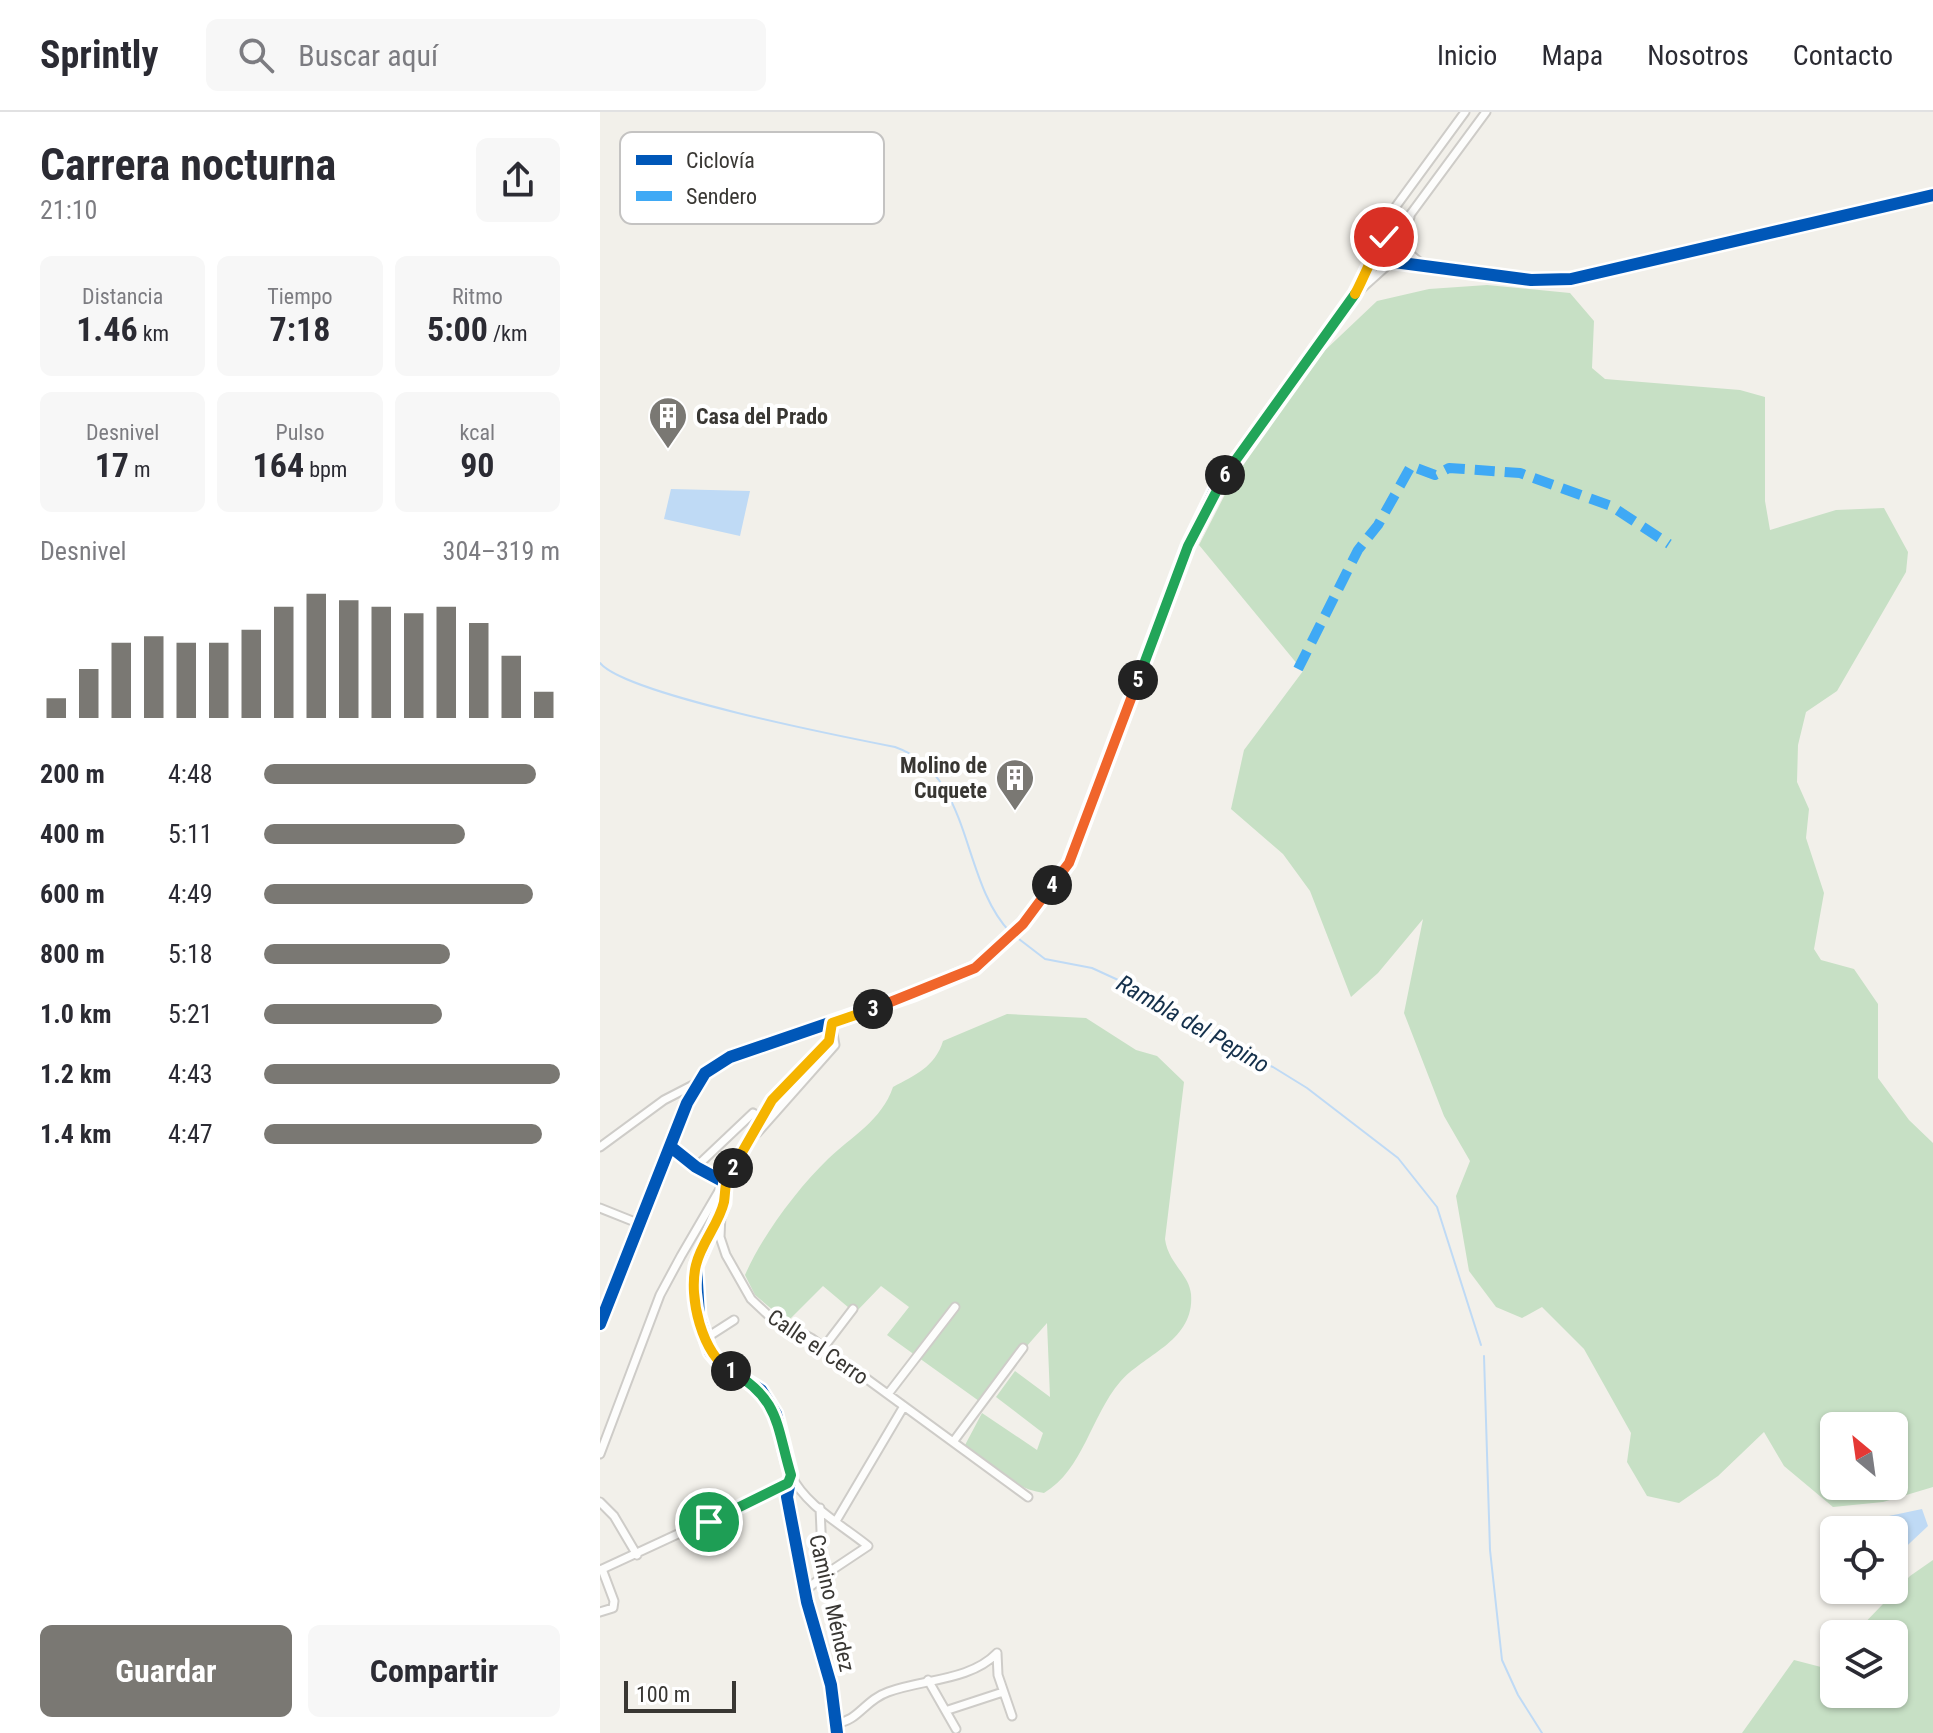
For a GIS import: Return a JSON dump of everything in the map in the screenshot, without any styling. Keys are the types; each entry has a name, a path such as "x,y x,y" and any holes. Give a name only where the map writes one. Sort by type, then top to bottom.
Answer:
{"street":[{"path":"1421,264 1401,246 1385,237 1381,228 1465,112"},
{"path":"600,1147 664,1100 695,1084 716,1064 975,968 1023,924 1069,863 1188,546 1215,490 1355,294 1375,254 1376,245 1410,215 1486,112"},
{"path":"1375,254 1381,261 1392,263 1421,264 1531,280 1571,279 1933,195"},
{"path":"1355,294 1392,263 1401,246 1410,215"},
{"path":"750,1140 835,1045 832,1023"},
{"path":"600,1454 660,1295 772,1100 833,1034"},
{"path":"600,1324 695,1084"},
{"path":"696,1167 753,1113 761,1118"},
{"path":"671,1147 696,1167 724,1182"},
{"path":"706,1338 699,1316 696,1266 721,1208 724,1182"},
{"path":"600,1208 640,1224"},
{"name":"Calle el Cerro","path":"721,1208 720,1237 751,1299 767,1314 824,1347 1028,1497"},
{"path":"888,1394 955,1307"},
{"path":"824,1347 853,1309"},
{"name":"Calle el Cerro","path":"706,1338 734,1320"},
{"name":"Camino Méndez","path":"706,1338 710,1352 721,1365 751,1383 776,1414 805,1591 831,1685 837,1733"},
{"path":"953,1442 1023,1348"},
{"path":"836,1521 904,1406"},
{"path":"600,1612 613,1608 614,1601 601,1569 637,1555 789,1479 868,1546 805,1591"},
{"path":"600,1502 614,1516 637,1555"},
{"path":"820,1508 823,1576"},
{"path":"846,1733 837,1723 856,1716 871,1698 976,1669 997,1653 1003,1692 1012,1716"},
{"path":"928,1680 948,1710 956,1729"},
{"path":"948,1710 1003,1692"}],"green space":[{"path":"1487,285 1570,293 1594,321 1592,368 1605,379 1740,390 1765,397 1765,501 1770,530 1836,510 1884,508 1908,552 1906,572 1837,691 1806,712 1798,745 1797,782 1809,809 1806,838 1824,893 1814,949 1821,960 1854,969 1878,1004 1878,1078 1909,1120 1933,1143 1933,1487 1908,1494 1908,1412 1820,1412 1820,1496 1784,1466 1764,1432 1718,1476 1679,1503 1647,1496 1627,1462 1631,1433 1584,1349 1542,1307 1522,1318 1496,1307 1469,1271 1456,1196 1470,1161 1444,1116 1404,1013 1423,919 1378,973 1351,997 1310,891 1283,854 1231,809 1244,750 1303,671 1199,545 1252,442 1320,355 1377,301 1429,289"},
{"path":"1007,1014 1086,1018 1136,1050 1157,1056 1184,1082 1165,1239 1170,1255 1187,1280 1191,1294 1190,1310 1177,1335 1120,1382 1101,1410 1078,1457 1057,1483 1044,1493 1011,1481 964,1447 982,1413 1037,1450 1043,1433 996,1397 1015,1371 1050,1397 1047,1323 979,1401 887,1335 909,1307 881,1286 855,1313 823,1286 787,1322 755,1295 745,1275 771,1229 793,1199 828,1159 874,1118 893,1087 929,1064 943,1041"},
{"path":"1825,1500 1890,1500 1883,1502 1833,1507"},
{"path":"1933,1560 1933,1733 1742,1733 1794,1660 1820,1667 1820,1708 1908,1708 1908,1620 1868,1620 1883,1604 1908,1604 1910,1576"}],"water":[{"path":"671,489 750,491 740,536 664,519"},
{"path":"1922,1509 1928,1526 1908,1545 1908,1516 1889,1516"}],"waterway":[{"name":"Rambla del Pepino","path":"600,663 618,675 649,688 691,701 895,747 920,761 939,780 952,804 982,885 994,910 1010,932"},
{"name":"Rambla del Pepino","path":"1015,936 1045,959 1092,968 1153,996 1250,1058 1273,1067 1307,1088 1398,1158 1437,1207 1481,1345"},
{"name":"Rambla del Pepino","path":"1484,1356 1490,1550 1502,1660 1518,1695 1542,1733"}],"marked path":[{"path":"1298,669 1358,550 1378,525 1411,466 1435,475 1449,468 1520,473 1611,506 1669,544"}],"cycle path":[{"path":"1394,262 1531,280 1571,279 1933,195"},
{"path":"600,1324 687,1103 705,1073 730,1057 914,994 975,968 1023,924 1069,863 1188,546 1215,490 1355,294 1375,254"},
{"path":"671,1147 696,1167 724,1182 724,1203 696,1266 699,1316 710,1352 721,1365 761,1390 776,1414 791,1475 787,1497 807,1602 831,1685 837,1733"}],"place":[{"name":"Casa del Prado","path":"668,450"},
{"name":"Molino de Cuquete","path":"1015,812"}],"route":[{"path":"709,1522 788,1483 791,1475 776,1414 761,1390 721,1365 710,1352 699,1316 696,1266 724,1203 724,1182 772,1100 829,1041 833,1034 832,1023 975,968 1023,924 1069,863 1188,546 1215,490 1355,294 1370,269 1378,241 1384,237"}]}
